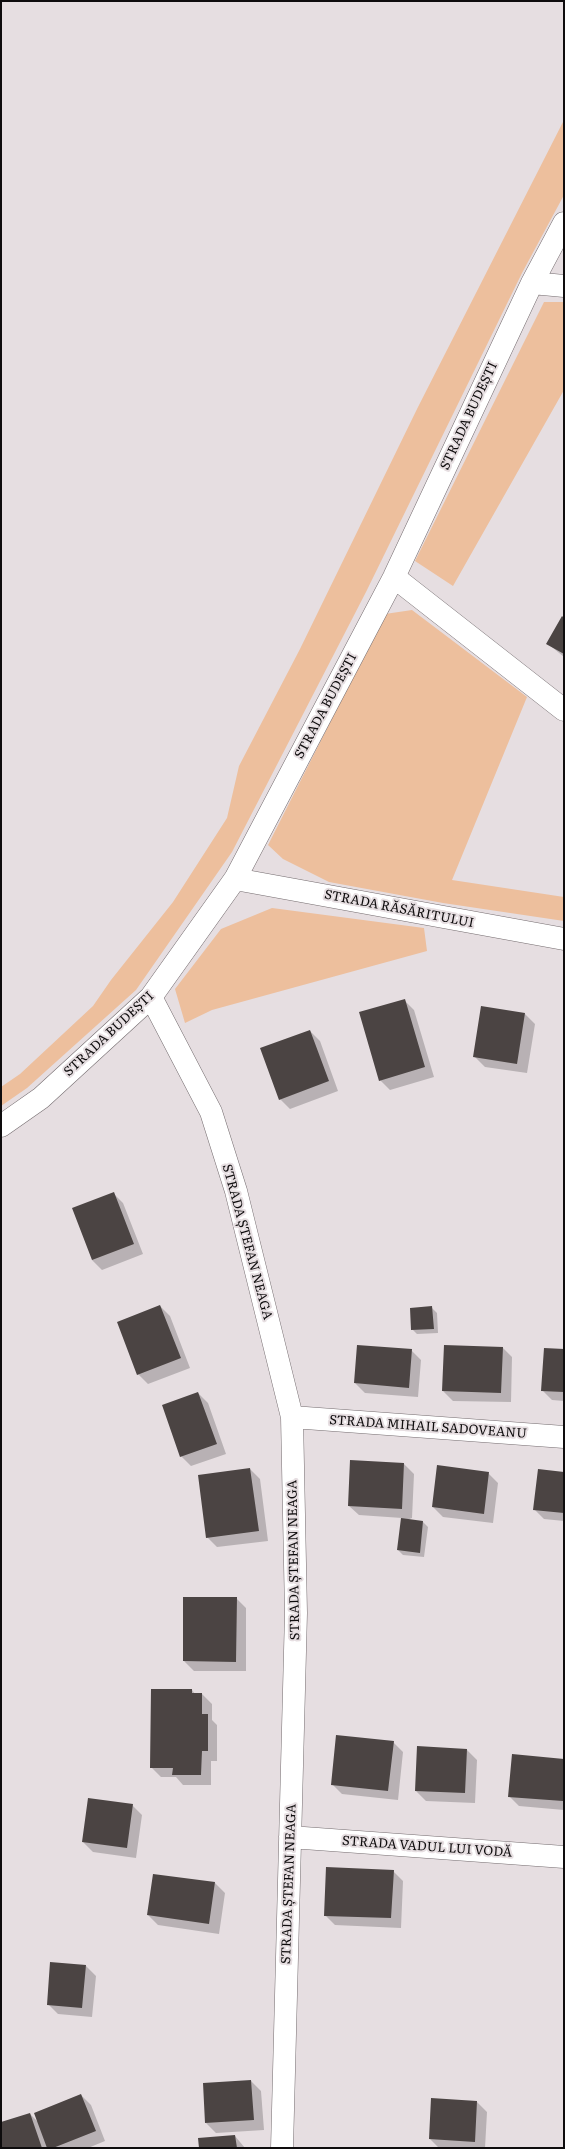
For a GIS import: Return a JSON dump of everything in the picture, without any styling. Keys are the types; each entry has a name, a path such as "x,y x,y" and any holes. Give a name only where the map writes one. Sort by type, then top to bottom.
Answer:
{"street":[{"name":"STRADA BUDEȘTI","path":"1,1126 41,1098 151,997 235,878 394,577 532,283 564,223"},
{"path":"532,283 564,286"},
{"path":"394,577 564,710"},
{"name":"STRADA RĂSĂRITULUI","path":"235,878 564,939"},
{"name":"STRADA ȘTEFAN NEAGA","path":"151,997 211,1112 236,1191 292,1417 296,1613 282,2148"},
{"name":"STRADA MIHAIL SADOVEANU","path":"292,1417 564,1437"},
{"name":"STRADA VADUL LUI VODĂ","path":"290,1837 564,1857"}],"shaded area":[{"path":"564,120 564,195 522,273 366,592 232,852 136,990 27,1088 1,1106 1,1087 20,1074 93,1006 111,980 173,902 227,818 239,766 300,649 418,407"},
{"path":"544,302 564,302 564,390 453,586 415,561"},
{"path":"412,610 527,697 452,880 564,897 564,921 443,903 329,882 283,859 268,845 385,614"},
{"path":"272,908 424,928 427,951 212,1010 185,1023 175,989 221,929"}],"building":[{"path":"562,616 564,618 564,654 546,644"},
{"path":"405,999 425,1067 379,1081 359,1012"},
{"path":"481,1006 525,1013 517,1064 473,1057"},
{"path":"310,1030 329,1081 279,1100 260,1048"},
{"path":"114,1192 134,1244 92,1260 72,1208"},
{"path":"160,1305 181,1358 137,1375 117,1322"},
{"path":"432,1306 434,1329 411,1330 410,1308"},
{"path":"357,1345 412,1349 409,1388 354,1383"},
{"path":"444,1345 503,1347 501,1393 442,1391"},
{"path":"544,1348 564,1349 564,1392 541,1391"},
{"path":"198,1392 217,1444 180,1457 162,1405"},
{"path":"350,1460 404,1463 402,1509 348,1506"},
{"path":"437,1465 489,1472 484,1514 432,1507"},
{"path":"250,1468 259,1531 206,1538 198,1475"},
{"path":"538,1469 564,1472 564,1513 533,1510"},
{"path":"401,1518 423,1521 420,1553 397,1550"},
{"path":"183,1597 237,1597 236,1662 183,1661"},
{"path":"151,1689 192,1689 192,1693 202,1693 202,1714 208,1714 208,1751 202,1751 201,1775 172,1775 173,1768 150,1768"},
{"path":"336,1735 394,1741 388,1791 331,1785"},
{"path":"417,1746 467,1749 465,1793 415,1791"},
{"path":"512,1754 564,1759 563,1801 508,1797"},
{"path":"88,1798 133,1804 127,1848 82,1842"},
{"path":"326,1867 394,1870 391,1918 324,1916"},
{"path":"153,1874 215,1882 209,1924 147,1915"},
{"path":"50,1962 86,1965 82,2008 47,2005"},
{"path":"251,2080 254,2120 205,2123 203,2083"},
{"path":"81,2094 96,2131 53,2148 47,2148 34,2113"},
{"path":"431,2098 477,2101 475,2142 429,2139"},
{"path":"30,2113 42,2148 1,2148 1,2122"},
{"path":"235,2135 237,2148 199,2148 198,2138"}]}
